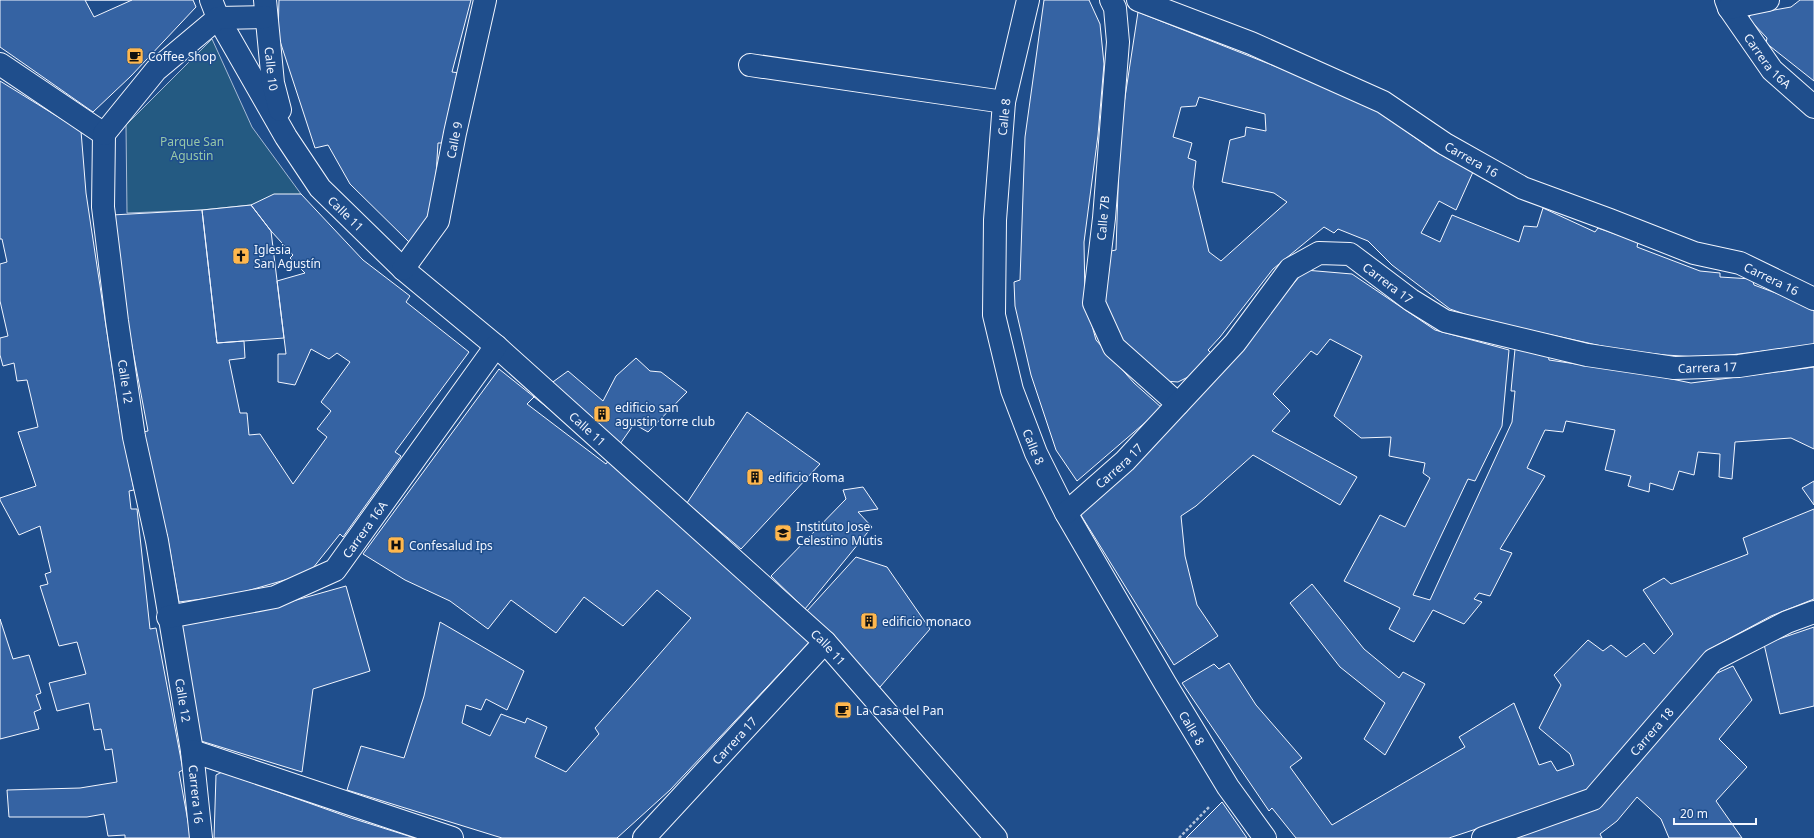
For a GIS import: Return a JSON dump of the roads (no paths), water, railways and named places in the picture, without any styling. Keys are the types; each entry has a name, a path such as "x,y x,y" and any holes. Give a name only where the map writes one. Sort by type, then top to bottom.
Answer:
{"street":[{"name":"Calle 9","path":"403,269 438,221 485,0"},
{"name":"Calle 8","path":"1028,0 1004,102 995,220 994,315 1012,390 1036,453 1066,513 1108,584 1138,639 1228,787 1265,838"},
{"name":"Calle 7B","path":"1111,0 1115,8 1118,42 1104,218 1094,303 1114,347 1178,404"},
{"name":"Carrera 16","path":"1138,0 1252,43 1377,99 1445,144 1524,188 1694,253 1740,263 1814,299"},
{"path":"1728,4 1768,0"},
{"name":"Carrera 16A","path":"1728,4 1772,70 1814,107"},
{"path":"0,64 104,134 156,70 215,9 265,8"},
{"name":"Calle 10","path":"265,8 273,83 286,137"},
{"name":"Calle 11","path":"215,9 286,137 320,188 403,269 496,346 825,642 996,838"},
{"path":"750,65 1004,102"},
{"name":"Calle 12","path":"104,134 103,207 117,321 134,437 157,541 168,617 192,751"},
{"name":"Carrera 17","path":"1066,513 1125,461 1235,343 1290,270 1319,253 1350,254 1411,300 1445,321 1587,355 1674,368 1738,366 1814,355"},
{"name":"Carrera 16A","path":"168,617 275,596 335,570 496,346"},
{"name":"Carrera 18","path":"1483,838 1593,799 1713,660 1787,622 1814,612"},
{"name":"Carrera 17","path":"644,838 825,642"},
{"path":"192,751 452,838"},
{"name":"Carrera 16","path":"192,751 201,838"}],"place":[{"name":"Coffee Shop","path":"135,56"},
{"name":"Iglesia San Agustín","path":"241,256"},
{"name":"edificio san agustin torre club","path":"602,414"},
{"name":"edificio Roma","path":"755,477"},
{"name":"Instituto Jose Celestino Mutis","path":"783,533"},
{"name":"Confesalud Ips","path":"396,545"},
{"name":"edificio monaco","path":"869,621"},
{"name":"La Casa del Pan","path":"843,710"}],"park label":[{"name":"Parque San Agustin","path":"192,148"}]}
